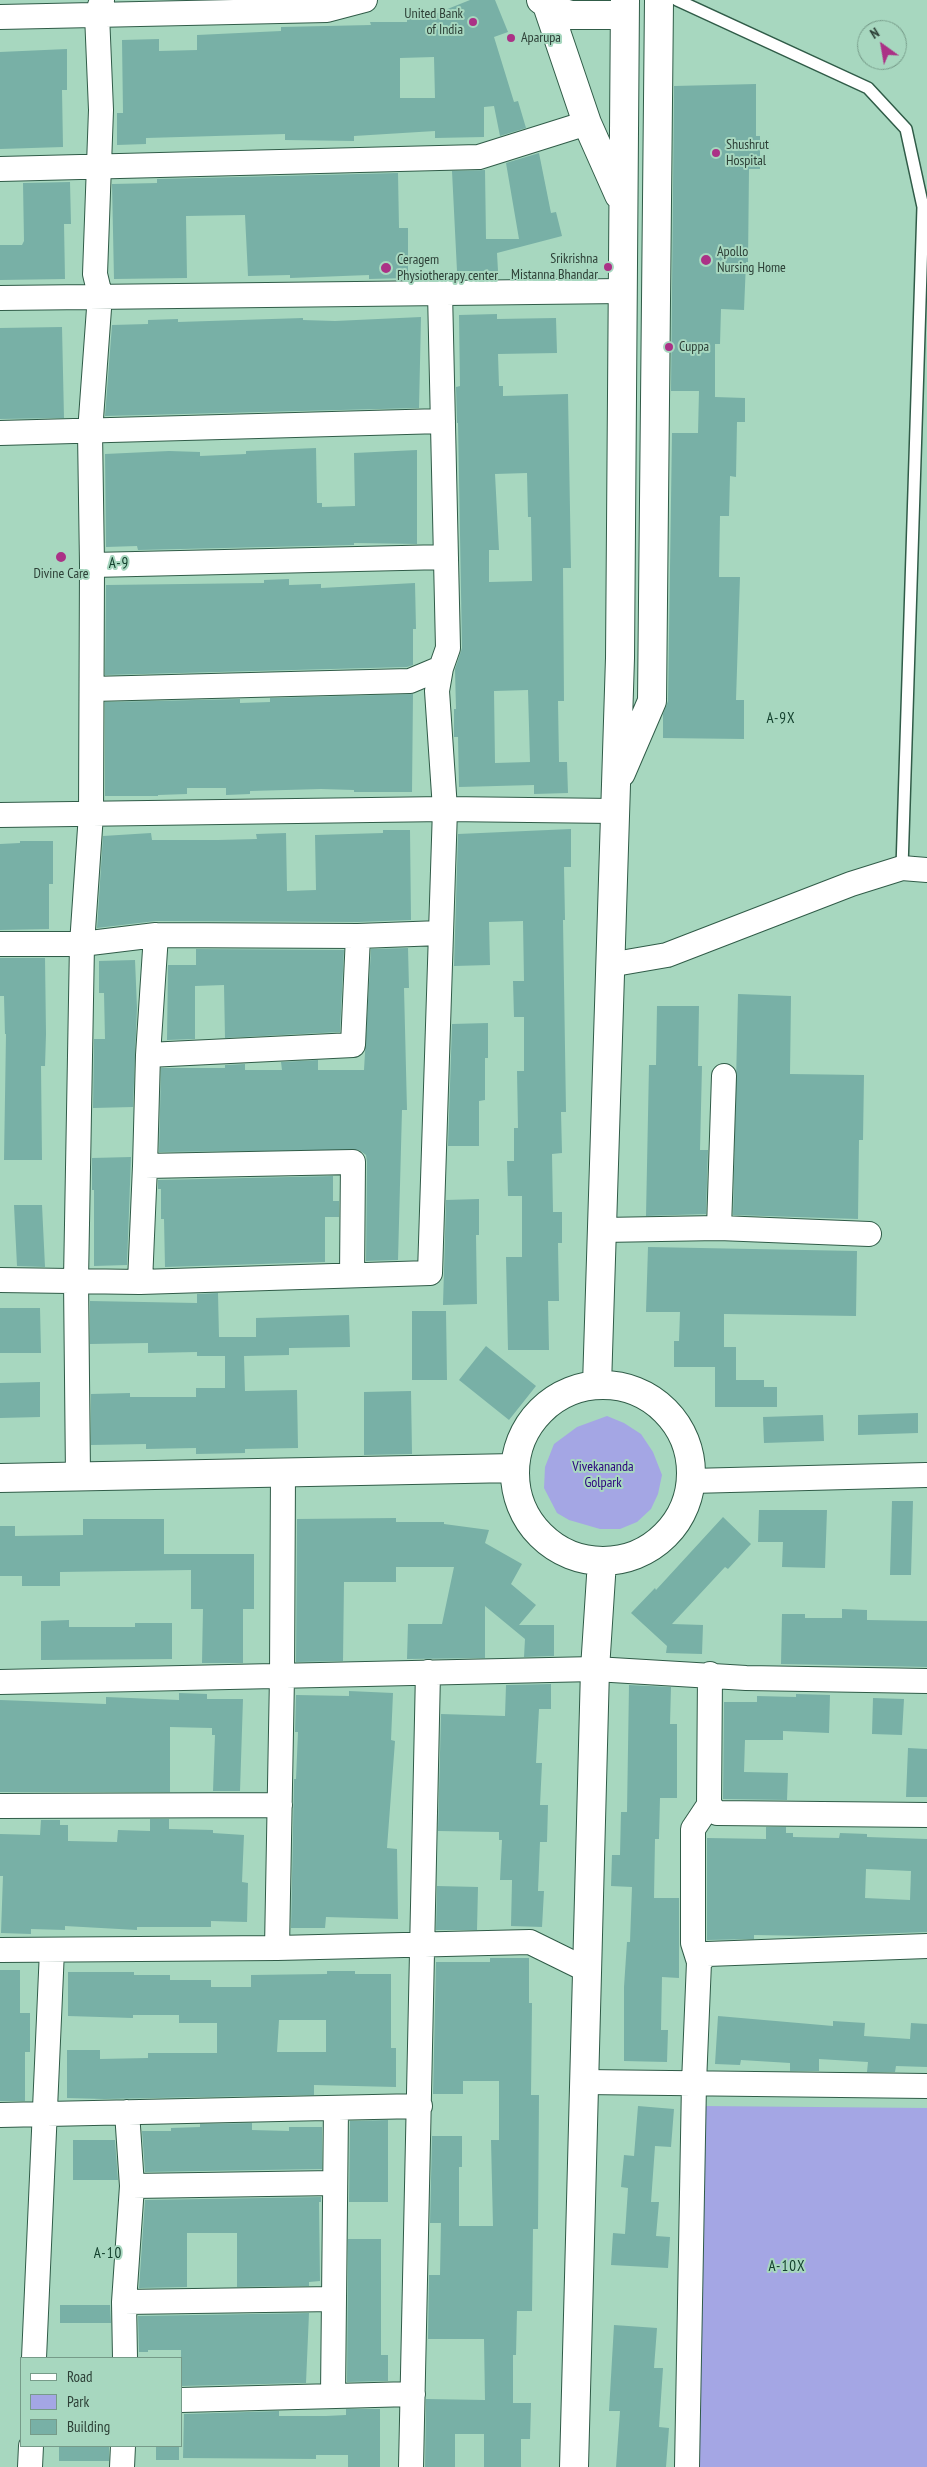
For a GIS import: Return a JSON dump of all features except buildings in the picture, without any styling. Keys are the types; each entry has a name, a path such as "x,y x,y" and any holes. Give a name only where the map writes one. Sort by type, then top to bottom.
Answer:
{"street":[{"path":"0,16 100,7 327,10 365,0"},
{"path":"614,800 652,701 659,0"},
{"path":"544,2 557,12 571,15 624,8 620,658 614,800 597,1385"},
{"path":"544,2 587,122 623,206"},
{"path":"78,1476 76,1280 82,944 91,814 92,565 90,432 100,295 95,274 99,168 100,7"},
{"path":"0,169 479,157 587,122"},
{"path":"0,298 100,295 623,291"},
{"path":"0,1280 140,1282 430,1273 445,808 437,691 441,668 448,648 440,292"},
{"path":"0,433 443,421"},
{"path":"92,565 446,557"},
{"path":"92,689 410,681 441,668"},
{"path":"0,815 445,808 614,800"},
{"path":"609,965 667,955 851,884 902,868 927,870"},
{"path":"0,944 82,944 156,935 358,936 441,933"},
{"path":"140,1282 148,1055 156,935"},
{"path":"148,1055 353,1045 358,936"},
{"path":"718,1228 724,1076"},
{"path":"145,1166 353,1162 352,1275"},
{"path":"602,1230 718,1228 869,1234"},
{"path":"597,1385 631,1389 660,1406 681,1432 691,1464 691,1481 682,1512 662,1538 634,1555 602,1561 584,1559 568,1553 552,1545 539,1533 520,1503 515,1468 523,1438 540,1411 567,1393 597,1385"},
{"path":"0,1478 515,1468"},
{"path":"277,1948 282,1676 283,1472"},
{"path":"691,1481 926,1475"},
{"path":"574,2467 595,1669 602,1561"},
{"path":"0,1682 595,1669 710,1674 746,1678 927,1681"},
{"path":"411,2467 428,1672"},
{"path":"687,2467 694,2083 699,1962 693,1943 693,1829 709,1805 710,1674"},
{"path":"0,1806 280,1805"},
{"path":"709,1805 717,1813 927,1815"},
{"path":"0,1950 277,1948 530,1942 587,1970"},
{"path":"699,1962 707,1954 927,1946"},
{"path":"34,2357 52,1950"},
{"path":"584,2082 927,2086"},
{"path":"0,2115 420,2106"},
{"path":"332,2394 336,2108"},
{"path":"125,2357 124,2302 132,2186 127,2112"},
{"path":"132,2186 336,2183"},
{"path":"124,2302 334,2299"},
{"path":"182,2400 332,2394 413,2394"},
{"path":"30,2447 30,2467"},
{"path":"122,2467 123,2447"}],"lane":[{"path":"678,0 868,88 906,128 923,207 902,868"}],"green space":[{"name":"Vivekananda Golpark","path":"607,1416 624,1423 641,1434 653,1452 662,1475 658,1494 651,1509 637,1522 620,1529 600,1529 569,1520 557,1513 544,1488 545,1467 554,1444 577,1427"},
{"path":"703,2106 927,2108 927,2467 698,2467"}],"place":[{"name":"United Bank of India","path":"473,22"},
{"name":"Aparupa","path":"511,38"},
{"name":"Shushrut Hospital","path":"716,153"},
{"name":"Apollo Nursing Home","path":"706,260"},
{"name":"Srikrishna Mistanna Bhandar","path":"608,267"},
{"name":"Ceragem Physiotherapy center","path":"386,268"},
{"name":"Cuppa","path":"669,347"},
{"name":"Divine Care","path":"61,557"}],"district":[{"name":"A-9","path":"119,564"},
{"name":"A-9X","path":"781,719"},
{"name":"A-10","path":"108,2254"},
{"name":"A-10X","path":"787,2267"}]}
